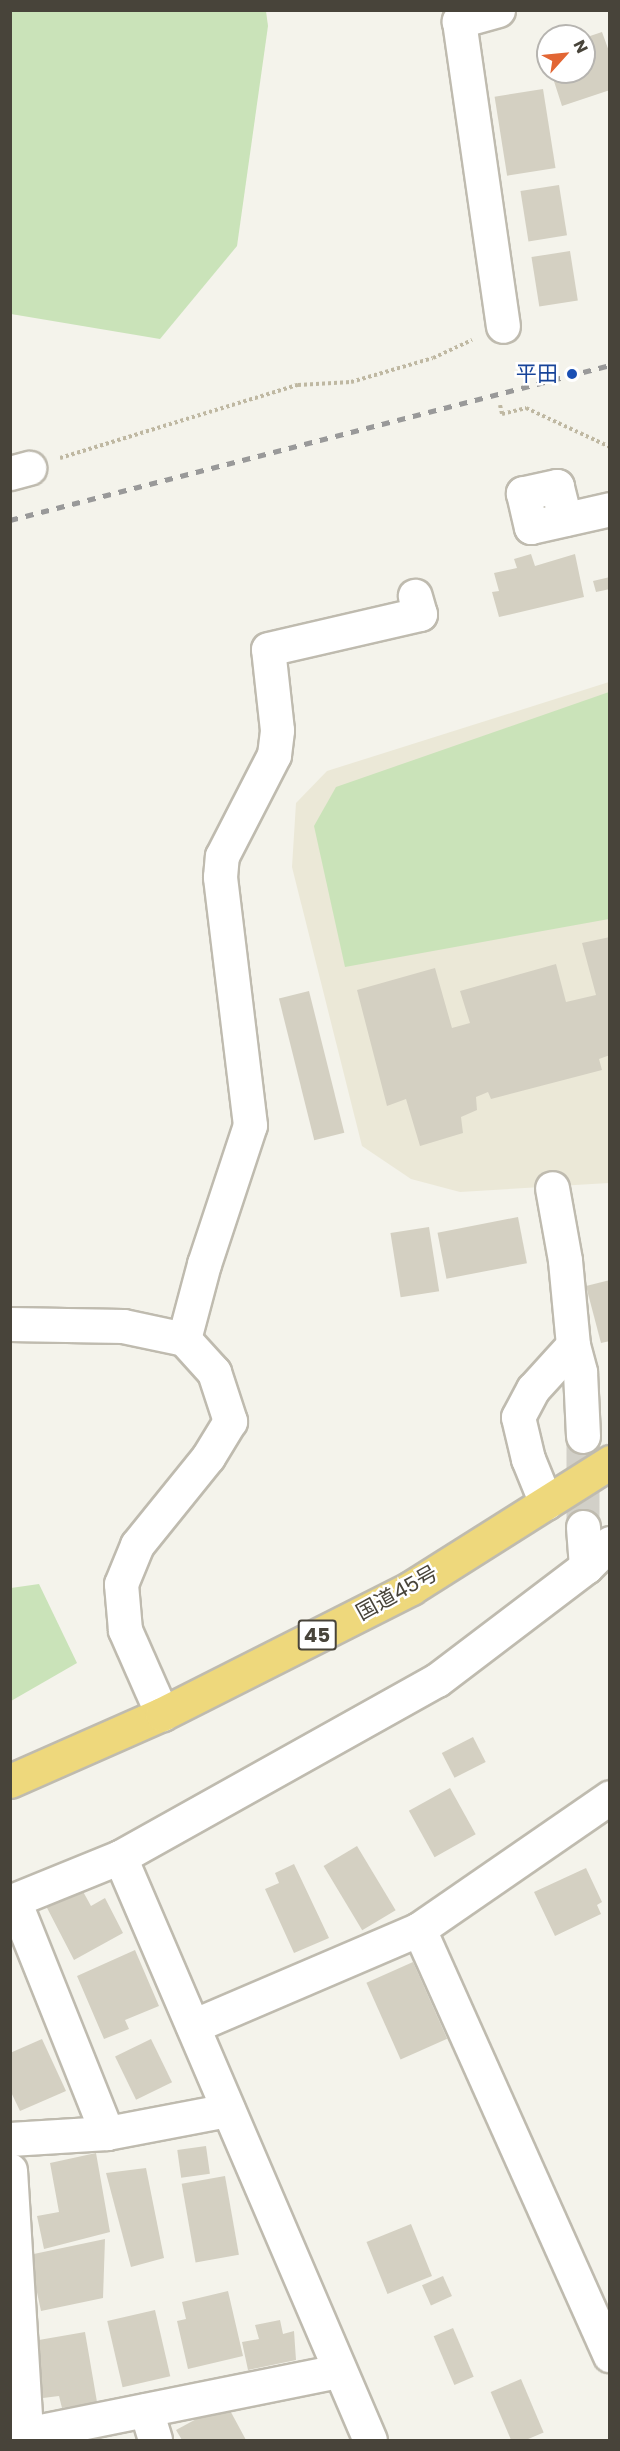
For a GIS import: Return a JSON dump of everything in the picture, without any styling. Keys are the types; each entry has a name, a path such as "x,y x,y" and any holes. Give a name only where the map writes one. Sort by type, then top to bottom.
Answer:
{"highway":[{"name":"国道45号","path":"10,1781 162,1714 411,1588 609,1462"}],"street":[{"path":"498,10 459,21 503,326"},
{"path":"565,519 609,509"},
{"path":"184,1339 204,1264 250,1125 220,877 222,856 274,755 277,730 268,649 420,614 415,596"},
{"path":"552,1188 565,1260 573,1345 580,1372 583,1436"},
{"path":"10,1324 123,1326 184,1339 214,1372 230,1421 208,1457 137,1545 121,1584 125,1630 162,1714"},
{"path":"546,1503 528,1459 518,1417 533,1389 573,1345"},
{"path":"107,2133 14,1900 120,1857 437,1680 586,1567 596,1535"},
{"path":"194,2026 419,1929 609,1797"},
{"path":"120,1857 370,2440"},
{"path":"419,1929 609,2355"},
{"path":"10,2139 107,2133 228,2110"},
{"path":"10,2170 20,2437 150,2425 339,2371"}],"path":[{"path":"20,471 298,385 351,382 433,358 503,326"},
{"path":"500,405 502,414 526,408 609,447"}],"shaded area":[{"path":"609,682 609,1183 460,1192 411,1179 362,1146 292,867 296,803 327,771"}],"green space":[{"path":"10,11 266,11 268,26 237,246 160,339 11,314"},
{"path":"609,692 609,919 345,967 314,826 336,787"},
{"path":"39,1584 77,1663 11,1701 11,1588"}],"building":[{"path":"602,32 610,54 610,90 562,106 555,84 596,84 596,34"},
{"path":"543,89 556,168 507,176 495,97"},
{"path":"559,185 567,235 528,241 520,191"},
{"path":"570,251 578,300 539,306 531,257"},
{"path":"531,554 535,566 575,554 584,597 499,617 492,592 499,591 494,573 517,568 514,559"},
{"path":"610,577 610,589 596,592 593,581"},
{"path":"610,937 610,1055 599,1059 602,1070 491,1099 488,1092 476,1097 477,1110 461,1117 463,1133 420,1146 406,1099 387,1106 357,990 435,968 452,1028 470,1023 460,991 556,964 566,1002 596,995 582,943"},
{"path":"309,991 344,1133 314,1140 279,998"},
{"path":"518,1217 527,1263 446,1279 438,1233"},
{"path":"429,1227 439,1291 401,1297 390,1233"},
{"path":"610,1280 610,1341 601,1343 586,1286"},
{"path":"473,1737 486,1762 455,1778 442,1753"},
{"path":"450,1788 476,1834 435,1857 409,1811"},
{"path":"357,1846 396,1910 362,1930 324,1866"},
{"path":"294,1864 329,1938 294,1953 265,1889 279,1883 275,1873"},
{"path":"586,1868 602,1902 597,1905 601,1914 555,1936 534,1892"},
{"path":"80,1886 91,1906 105,1898 123,1933 74,1960 45,1904"},
{"path":"135,1950 159,2006 125,2020 129,2029 104,2039 77,1976"},
{"path":"413,1962 447,2039 401,2059 366,1983"},
{"path":"42,2039 66,2091 20,2111 10,2090 10,2053"},
{"path":"151,2039 172,2082 136,2100 115,2057"},
{"path":"206,2146 210,2174 181,2178 177,2150"},
{"path":"96,2153 110,2232 44,2249 37,2216 59,2212 50,2163"},
{"path":"146,2168 164,2258 131,2267 106,2173"},
{"path":"225,2176 239,2255 196,2262 182,2184"},
{"path":"411,2224 432,2276 387,2294 366,2242"},
{"path":"105,2239 103,2298 41,2311 29,2255"},
{"path":"443,2276 452,2296 431,2305 422,2285"},
{"path":"228,2291 243,2356 188,2369 177,2321 186,2319 182,2302"},
{"path":"155,2310 170,2376 123,2387 107,2321"},
{"path":"280,2320 283,2334 294,2331 296,2360 248,2370 242,2342 259,2339 255,2325"},
{"path":"453,2328 474,2377 454,2385 434,2336"},
{"path":"85,2332 97,2402 62,2408 59,2396 43,2398 33,2341"},
{"path":"521,2379 544,2432 526,2440 511,2440 491,2392"},
{"path":"226,2403 246,2440 182,2440 176,2430"}],"tunnel":[{"path":"583,1436 583,1527"}],"railway":[{"path":"10,520 610,365"}],"place":[{"name":"平田","path":"572,374"}]}
